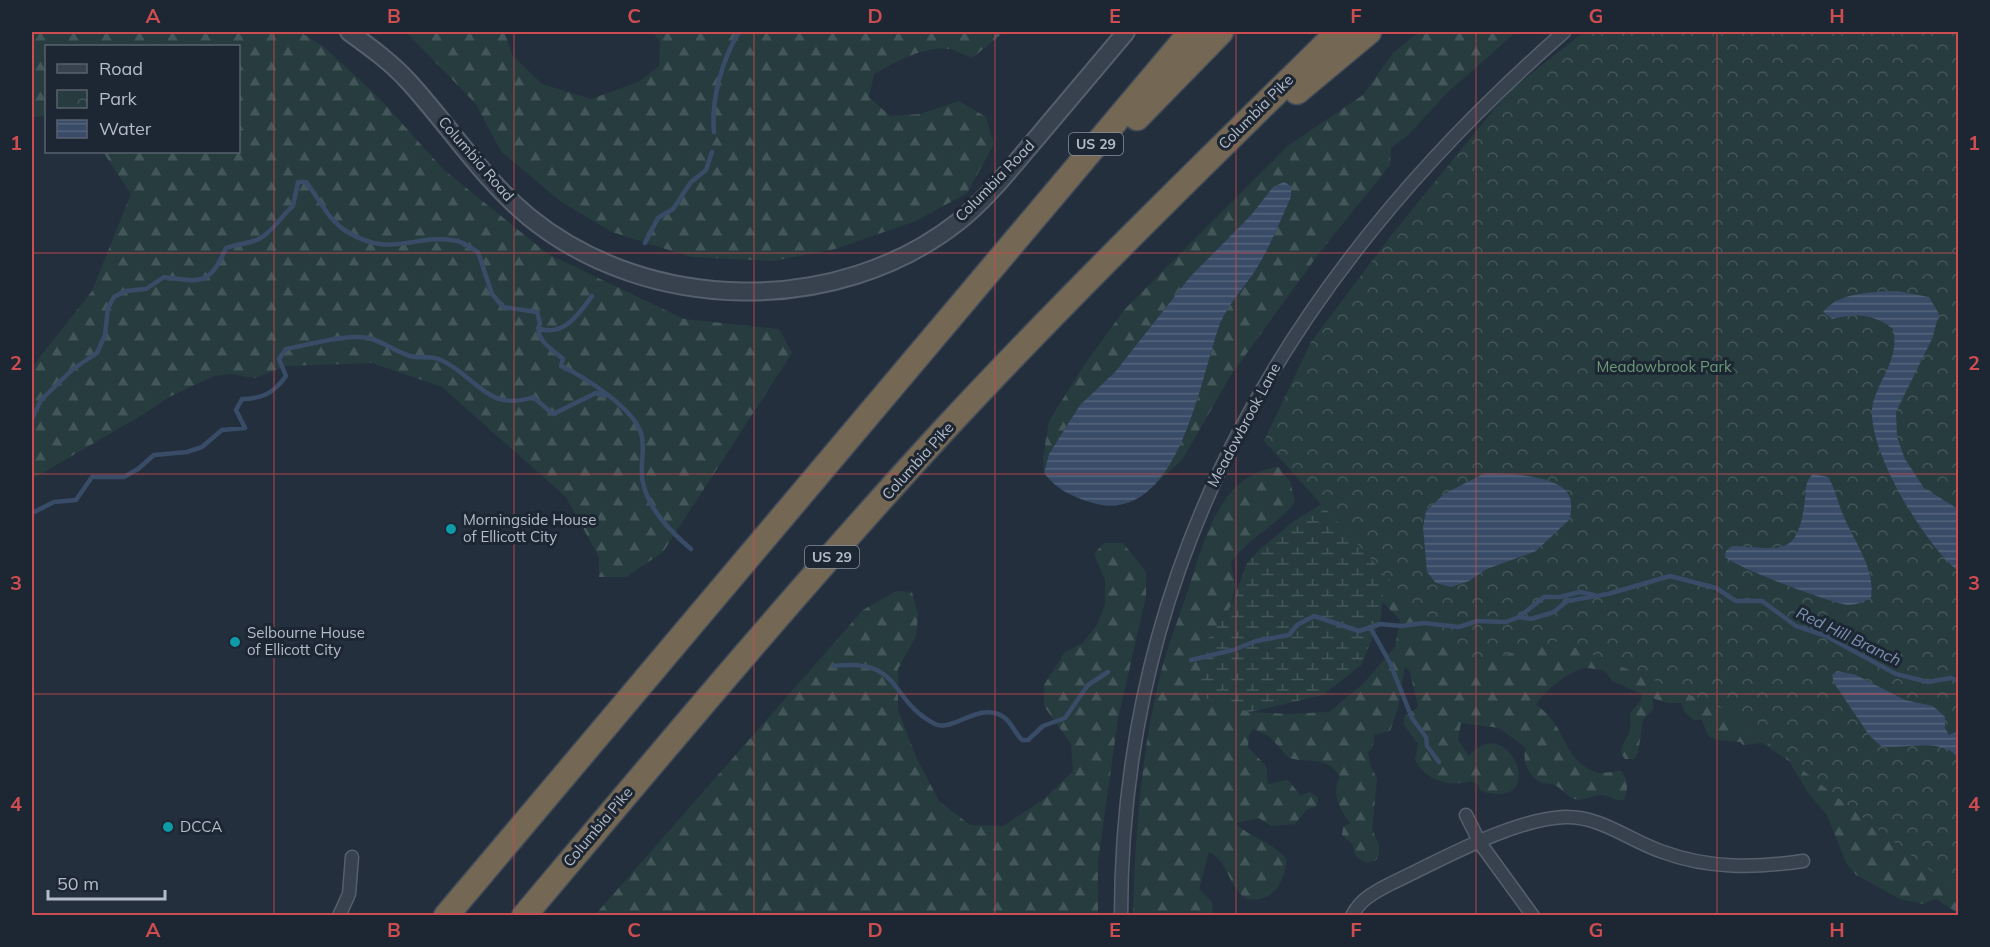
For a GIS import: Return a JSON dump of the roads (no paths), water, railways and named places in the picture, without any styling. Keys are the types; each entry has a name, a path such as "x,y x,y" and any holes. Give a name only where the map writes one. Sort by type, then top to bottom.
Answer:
{"highway":[{"name":"US 29","path":"446,915 1191,32"},
{"path":"1000,257 1221,32"},
{"name":"Columbia Pike","path":"524,915 712,693 936,440 1155,211 1338,32"},
{"path":"1155,211 1369,32"}],"street":[{"name":"Columbia Road","path":"350,32 408,80 502,193 531,219 596,257 661,281 707,291 747,292 815,285 877,266 923,244 958,222 1005,175 1126,32"},
{"name":"Meadowbrook Lane","path":"1121,915 1126,811 1132,754 1144,692 1161,626 1183,558 1208,495 1238,431 1270,373 1357,246 1457,131 1508,80 1564,32"},
{"path":"1466,815 1480,843 1533,915"},
{"path":"1352,915 1356,907 1370,894 1480,843 1523,825 1546,819 1583,818 1660,852 1696,862 1732,866 1769,866 1803,861"},
{"path":"339,915 349,894 352,857"}],"water":[{"path":"1284,182 1291,186 1291,197 1260,263 1233,300 1220,324 1194,410 1166,471 1146,493 1122,504 1093,503 1060,488 1044,473 1049,454 1080,405 1115,372 1189,278 1252,214 1273,187"},
{"path":"1897,291 1929,297 1939,314 1932,339 1896,412 1897,437 1905,459 1924,488 1958,509 1958,571 1914,518 1887,468 1872,421 1873,403 1892,358 1893,329 1879,320 1864,316 1832,319 1823,312 1838,300 1857,294"},
{"path":"1485,473 1529,476 1561,486 1570,498 1570,519 1536,551 1487,569 1469,581 1451,587 1436,583 1427,572 1423,527 1426,511 1444,494"},
{"path":"1813,474 1828,477 1867,565 1872,587 1871,598 1863,602 1848,605 1839,603 1764,576 1725,557 1726,551 1732,546 1775,548 1785,546 1792,541 1798,532 1802,518 1807,482"},
{"path":"1837,671 1856,675 1905,700 1933,706 1945,717 1945,728 1949,735 1958,731 1958,756 1940,747 1881,746 1869,735 1834,683 1832,675"}],"waterway":[{"path":"714,132 714,106 719,80 739,32"},
{"path":"645,243 658,218 673,209 691,182 706,170 712,152"},
{"name":"Red Hill Branch","path":"32,419 41,400 73,369 97,353 105,335 108,308 114,297 125,291 146,289 164,277 187,280 203,279 214,269 226,248 255,241 269,232 293,206 298,182 306,182 334,221 346,231 362,239 390,245 443,239 458,241 478,252 492,294 503,307 537,312 540,323 539,334 545,344 563,359 561,366 607,394 636,423 643,445 642,477 646,493 662,520 691,549"},
{"path":"538,328 555,330 563,327 576,317 592,296"},
{"name":"Red Hill Branch","path":"32,513 54,502 76,500 92,477 124,477 138,469 154,455 187,452 202,447 222,430 245,428 236,410 242,399 267,394 281,382 286,376 279,359 286,349 318,342 353,337 372,339 410,356 437,359 453,367 493,397 518,401 533,397 553,414 596,393 605,396"},
{"name":"Red Hill Branch","path":"1191,660 1233,650 1256,641 1289,635 1297,625 1314,616 1359,631 1380,624 1401,626 1424,623 1459,627 1477,621 1506,622 1519,617 1531,619 1554,612 1567,601 1608,594 1670,576 1716,588 1736,601 1762,601 1796,626 1826,636 1896,674 1928,682 1951,678 1958,681"},
{"name":"Red Hill Branch","path":"1519,617 1544,597 1560,597 1580,592 1594,595"},
{"path":"1370,627 1390,663 1412,718 1426,737 1427,746 1439,762"},
{"name":"Red Hill Branch","path":"833,666 856,665 872,668 884,674 920,714 935,724 942,726 977,714 996,713 1007,720 1022,740 1028,740 1043,726 1065,718 1088,685 1108,672"}],"place":[{"name":"Morningside House of Ellicott City","path":"451,529"},
{"name":"Selbourne House of Ellicott City","path":"235,642"},
{"name":"DCCA","path":"168,827"}],"park label":[{"name":"Meadowbrook Park","path":"1664,367"}]}
